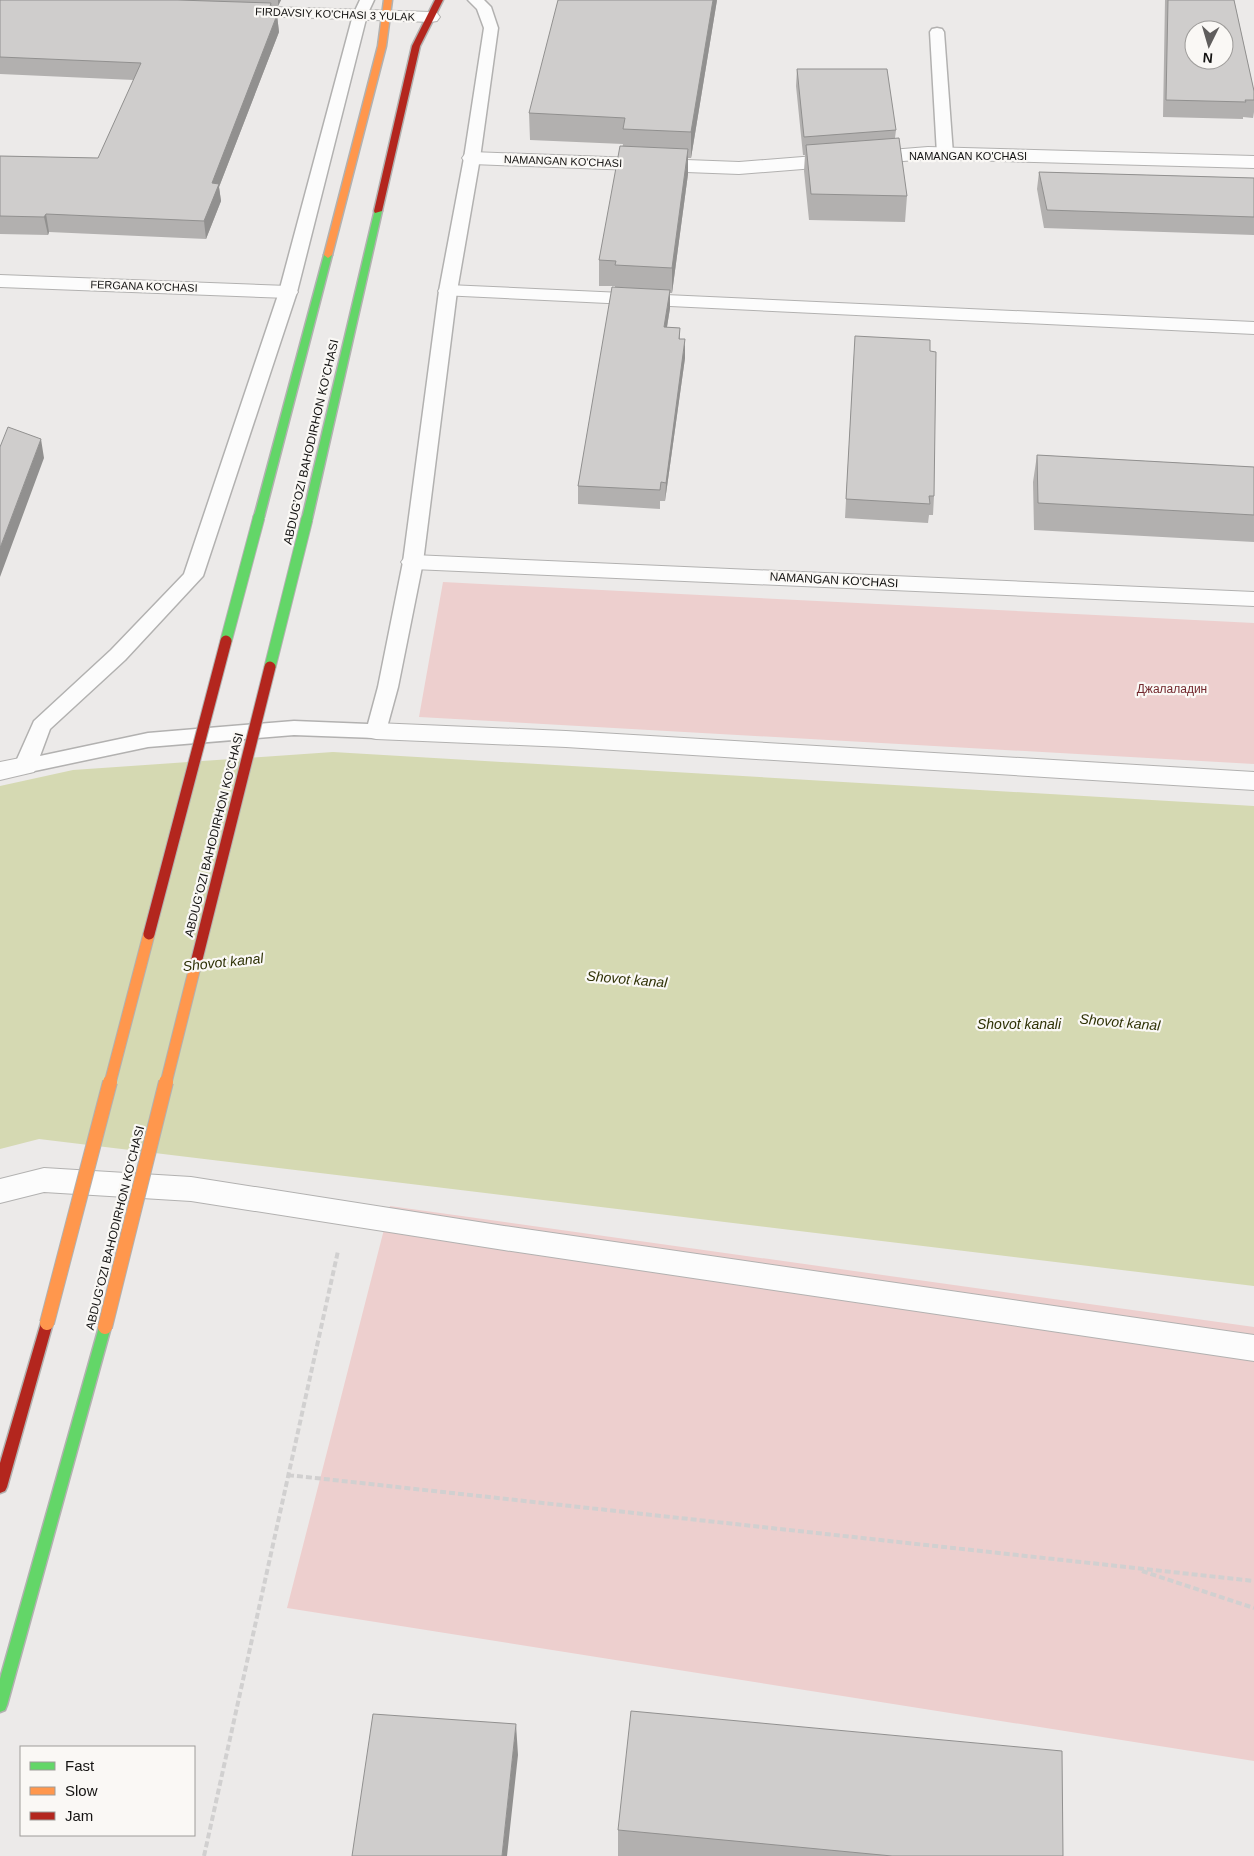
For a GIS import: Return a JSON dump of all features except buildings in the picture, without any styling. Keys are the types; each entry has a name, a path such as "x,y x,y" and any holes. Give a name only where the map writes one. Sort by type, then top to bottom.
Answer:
{"main road":[{"name":"ABDUG’OZI BAHODIRHON KO’CHASI","path":"0,1704 105,1327 307,519 416,46 439,0"},
{"path":"0,1487 47,1323 259,517 382,46 387,8"}],"street":[{"name":"FIRDAVSIY KO'CHASI 3 YULAK","path":"214,11 364,7 387,8 431,17"},
{"name":"NAMANGAN KO'CHASI","path":"472,158 739,168 928,153 1254,162"},
{"name":"FERGANA KO'CHASI","path":"0,281 288,292"},
{"path":"448,291 1254,328"},
{"name":"NAMANGAN KO'CHASI","path":"413,562 1254,599"},
{"path":"376,731 566,739 1254,781"},
{"path":"0,1191 44,1180 190,1189 504,1238 1254,1348"}],"lane":[{"path":"12,768 148,740 294,728 376,731 388,687 413,562 448,291 472,158 491,28 484,6 475,0"},
{"path":"12,768 41,726 118,656 193,576 288,292 364,7"},
{"path":"937,32 945,154"}],"path":[{"path":"204,1856 346,1213"},
{"path":"288,1475 1254,1581"},
{"path":"1135,1568 1254,1608"}],"green space":[{"name":"Джалаладин","path":"443,582 1254,623 1254,764 419,717"},
{"path":"390,1206 1254,1327 1254,1761 287,1608"}],"water":[{"name":"Shovot kanali","path":"333,752 1254,806 1254,1286 39,1139 0,1149 0,786 73,770"}],"traffic: fast":[{"path":"307,519 378,211"},
{"path":"259,517 328,255"},
{"path":"226,641 259,517"},
{"path":"270,667 307,519"},
{"path":"0,1705 105,1327"}],"traffic: slow":[{"path":"328,255 382,46 388,0"},
{"path":"47,1323 149,934"},
{"path":"105,1327 197,959"}],"traffic: jam":[{"path":"378,211 416,46 439,0"},
{"path":"149,934 226,641"},
{"path":"197,959 270,667"},
{"path":"0,1487 47,1323"}],"water label":[{"name":"Shovot kanal","path":"223,962"},
{"name":"Shovot kanal","path":"627,979"},
{"name":"Shovot kanal","path":"1120,1022"}]}
